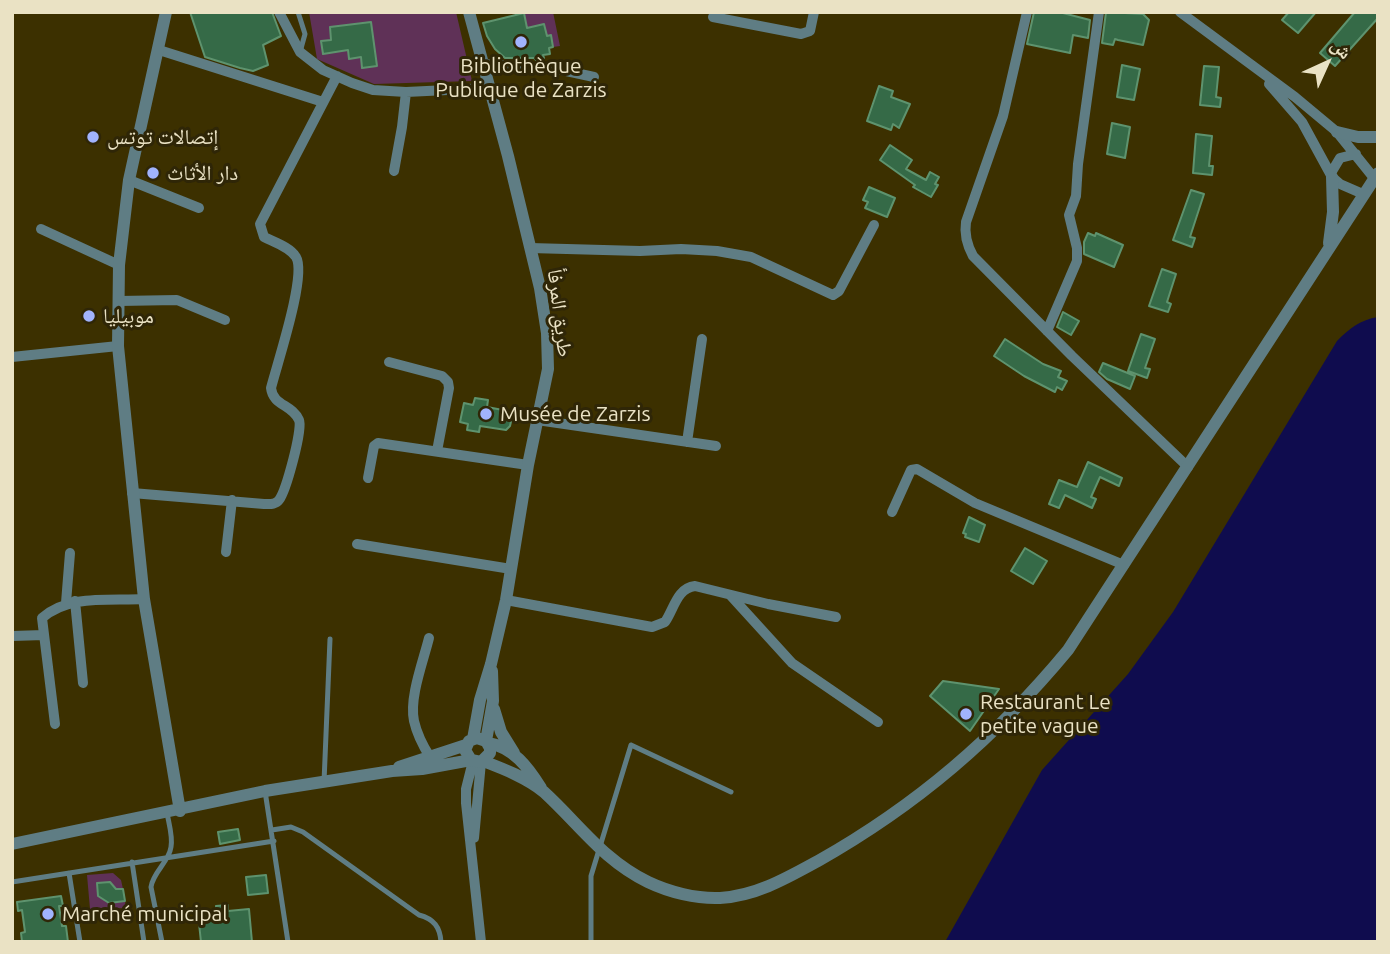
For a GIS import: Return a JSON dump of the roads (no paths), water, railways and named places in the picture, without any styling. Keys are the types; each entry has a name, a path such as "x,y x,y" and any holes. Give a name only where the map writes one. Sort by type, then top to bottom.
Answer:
{"street":[{"path":"166,12 129,180 119,265 118,346 144,599 180,810"},
{"path":"279,12 300,52 323,70 373,90 406,92 489,88"},
{"name":"طريق المرفأ","path":"468,12 530,248 547,333 548,369 528,465 506,600 491,664"},
{"path":"713,17 801,34 810,31 814,12"},
{"path":"1027,12 1003,116 966,222 965,233 973,256 1108,392 1188,467"},
{"path":"1047,331 1077,261 1077,248 1069,215 1077,188 1099,12"},
{"path":"491,664 493,701 501,732 543,791 600,850 627,871 651,883 695,896 738,896 781,881 897,813 937,783 997,729 1068,650 1376,175 1337,132 1295,97 1180,12"},
{"path":"159,50 323,102"},
{"path":"483,64 556,69 594,77"},
{"path":"1251,66 1302,122 1332,175 1340,184 1363,194"},
{"path":"132,493 264,504 277,502 285,488 299,420 290,409 274,399 271,388 295,297 299,263 292,251 264,237 260,224 337,76"},
{"path":"394,171 406,92"},
{"path":"1337,132 1358,137 1378,137"},
{"path":"1329,247 1333,212 1332,175 1340,158 1356,155"},
{"path":"129,180 199,208"},
{"path":"530,248 640,251 681,248 717,251 751,257 833,295 839,290 874,225"},
{"path":"41,229 119,265"},
{"path":"119,302 177,300 225,320"},
{"path":"687,442 702,339"},
{"path":"12,357 118,346"},
{"path":"389,362 442,376 448,382 437,451"},
{"path":"537,420 716,446"},
{"path":"368,478 373,446 378,443 528,465"},
{"path":"892,512 911,470 917,469 975,503 1124,565"},
{"path":"226,552 232,500"},
{"path":"357,544 511,569"},
{"path":"70,553 70,602 83,683"},
{"path":"506,600 652,626 665,622 680,595 688,587 695,586 836,617"},
{"path":"731,595 792,663 878,722"},
{"path":"55,724 42,618 51,610 70,602 144,599"},
{"path":"12,636 44,635"},
{"path":"429,638 414,701 414,720 420,740 430,757"},
{"path":"478,742 480,700 491,664"},
{"path":"493,701 478,742 466,754 477,761 514,774 543,791"},
{"path":"12,844 265,791 477,761 490,753 478,742"},
{"path":"393,771 478,742 505,748 519,758"},
{"path":"477,761 466,789 466,803 481,942"}],"lane":[{"path":"298,12 305,34 300,52"},
{"path":"324,782 330,639"},
{"path":"592,942 591,877 632,745 731,792"},
{"path":"265,791 288,942"},
{"path":"162,942 151,887 168,857 171,840 167,813"},
{"path":"272,830 291,827 313,838 419,915 435,923 440,929 441,942"},
{"path":"12,882 274,841"},
{"path":"132,862 144,942"},
{"path":"69,873 80,942"}],"place":[{"name":"Bibliothèque Publique de Zarzis","path":"521,42"},
{"name":"إتصالات توتس","path":"93,137"},
{"name":"دار الأثاث","path":"153,173"},
{"name":"موبيليا","path":"89,316"},
{"name":"Musée de Zarzis","path":"486,414"},
{"name":"Restaurant Le petite vague","path":"966,714"},
{"name":"Marché municipal","path":"48,914"}]}
